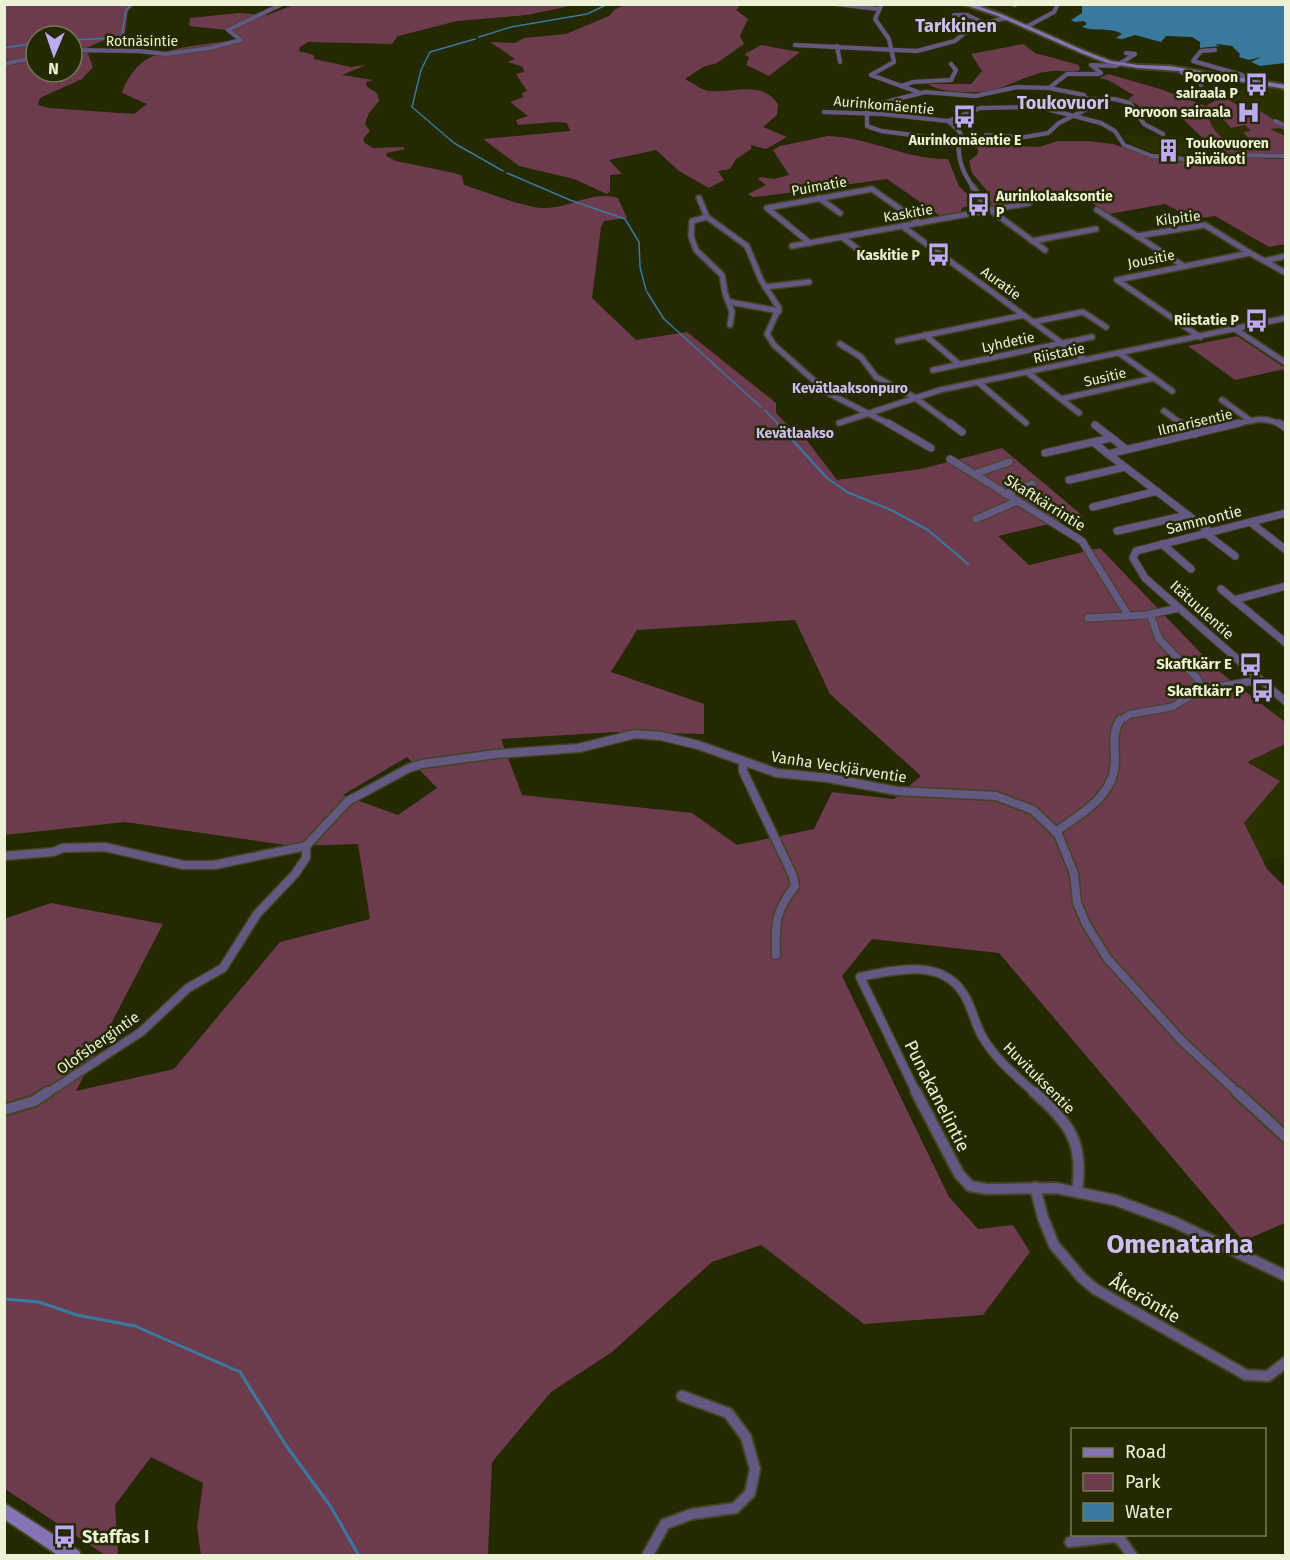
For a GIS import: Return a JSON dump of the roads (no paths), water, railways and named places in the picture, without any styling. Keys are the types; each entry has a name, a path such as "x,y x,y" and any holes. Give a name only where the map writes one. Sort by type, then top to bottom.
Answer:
{"street":[{"name":"Rotnäsintie","path":"84,50 163,54 210,48 241,40 229,32 229,28 282,4"},
{"path":"836,4 878,9"},
{"path":"882,4 875,19 885,29 893,51 894,62 891,66 871,75 919,93 975,96 1017,87 1049,88 1077,93 1088,99 1114,99 1130,103 1144,124 1163,134"},
{"path":"964,4 1028,26 1095,57 1119,63 1286,87"},
{"path":"977,7 984,4"},
{"path":"1028,26 1054,12 1058,4"},
{"path":"954,15 967,15 984,23"},
{"path":"795,45 917,51 955,41 973,26 1006,18"},
{"path":"837,46 840,62"},
{"path":"1215,50 1201,51 1193,61 1242,75 1253,83"},
{"path":"1049,88 1064,75 1098,74 1101,73 1091,66 1116,66 1135,54 1126,53"},
{"path":"4,64 24,60"},
{"path":"901,86 913,81 951,80 956,70 951,64"},
{"path":"1180,70 1201,78 1202,85"},
{"path":"919,93 886,102 867,104 867,126 873,129 928,137"},
{"path":"986,135 1025,137 1048,133 1059,123 1091,107 1088,99"},
{"name":"Aurinkomäentie","path":"824,112 867,113 948,121 986,107 1039,107 1108,126 1124,145 1152,156 1184,159 1222,155 1286,156"},
{"path":"948,121 962,136 958,153 965,177 988,211 1045,250"},
{"path":"1275,121 1286,126"},
{"name":"Puimatie","path":"810,243 767,208 872,189 920,223"},
{"path":"699,198 707,217 747,246 765,287 779,311"},
{"path":"819,198 840,213"},
{"name":"Kaskitie","path":"792,246 1029,203"},
{"path":"1097,210 1182,265"},
{"path":"707,217 692,221 694,245 703,258 720,272 724,292 730,302 732,312 730,325"},
{"name":"Kilpitie","path":"1137,236 1205,225 1250,253"},
{"name":"Auratie","path":"902,226 1085,360"},
{"path":"1032,241 1096,230"},
{"path":"842,237 864,254"},
{"path":"1250,253 1286,273"},
{"name":"Jousitie","path":"1200,337 1117,280 1250,253"},
{"path":"1264,261 1286,256"},
{"path":"765,287 809,282"},
{"path":"730,302 779,311"},
{"path":"779,311 766,334 767,338 828,393 931,448"},
{"path":"1034,322 1083,312 1106,327"},
{"name":"Lyhdetie","path":"898,341 1024,315"},
{"name":"Riistatie","path":"839,423 914,397 1286,318"},
{"path":"1235,329 1286,363"},
{"path":"925,335 959,364"},
{"name":"Lyhdetie","path":"933,370 1092,337"},
{"path":"840,344 861,357 876,377 914,397 962,432"},
{"name":"Susitie","path":"1119,353 1172,391"},
{"name":"Susitie","path":"1028,372 1079,413"},
{"name":"Susitie","path":"1062,399 1154,378"},
{"path":"979,382 1026,423"},
{"path":"1222,400 1251,421"},
{"path":"1164,411 1195,434"},
{"name":"Ilmarisentie","path":"1108,454 1267,418 1286,428"},
{"path":"1095,425 1126,449"},
{"path":"1045,453 1111,438"},
{"path":"1093,442 1188,515 1235,556"},
{"name":"Skaftkärrintie","path":"950,459 1082,541 1128,615"},
{"path":"974,474 1009,462"},
{"path":"1069,480 1125,467"},
{"path":"1005,494 1032,484"},
{"path":"1093,507 1157,491"},
{"path":"976,519 1018,501"},
{"name":"Sammontie","path":"1132,558 1136,551 1286,513"},
{"path":"1117,531 1188,515"},
{"path":"1250,522 1286,550"},
{"path":"1162,544 1191,569"},
{"name":"Itätuulentie","path":"1132,558 1145,578 1286,702"},
{"path":"1234,600 1286,586"},
{"path":"1221,589 1282,636 1286,642"},
{"path":"1088,618 1150,614 1179,608"},
{"path":"1150,614 1159,639 1197,678 1202,689"},
{"path":"1055,832 1097,802 1107,789 1115,764 1114,729 1121,719 1131,714 1172,707 1202,689 1260,680"},
{"name":"Vanha Veckjärventie","path":"306,846 348,801 409,768 422,764 496,754 579,748 635,734 661,736 698,745 743,763 777,773 828,778 897,791 996,796 1033,810 1055,832 1074,874 1077,903 1086,924 1107,958 1182,1041 1286,1137"},
{"path":"743,763 743,771 795,884 780,904 775,916 776,955"},
{"path":"4,856 105,847 183,865 214,866 306,846"},
{"name":"Olofsbergintie","path":"4,1110 34,1101 82,1071 141,1032 188,988 223,968 257,914 296,874 306,858 306,846"},
{"name":"Huvituksentie","path":"860,978 901,969 924,970 943,975 953,982 966,996 980,1032 994,1054 1007,1069 1057,1113 1074,1136 1081,1165 1077,1191"},
{"name":"Punakanelintie","path":"860,978 907,1075 963,1180 973,1187 1035,1187 1077,1191 1138,1208 1183,1225 1286,1276"},
{"name":"Åkeröntie","path":"1035,1187 1048,1237 1056,1251 1075,1274 1095,1289 1246,1375 1263,1378 1274,1375 1286,1362"},
{"path":"647,1556 665,1524 692,1514 735,1508 750,1493 755,1469 746,1437 728,1413 682,1396"},
{"path":"4,1510 73,1556"},
{"path":"1070,1542 1114,1537 1121,1540 1132,1556"}],"water":[{"path":"1082,5 1285,5 1285,63 1260,66 1251,62 1261,57 1249,60 1239,57 1240,54 1232,46 1217,44 1220,46 1200,48 1200,42 1192,37 1166,36 1161,42 1135,35 1122,39 1116,38 1122,34 1082,27 1087,24 1084,21 1071,20 1082,13"}],"waterway":[{"path":"84,39 116,38 122,35 126,10 132,4"},
{"path":"479,37 511,27 587,14 608,4"},
{"path":"475,39 430,52 421,70 412,107 454,143 503,171"},
{"path":"4,48 24,45"},
{"path":"507,173 570,200 625,219 639,242 640,267 646,290"},
{"path":"647,292 664,319 761,407"},
{"path":"765,410 779,425"},
{"path":"777,423 827,478 847,492 891,510 928,530 968,564"},
{"path":"4,1299 39,1302 77,1315 135,1326 240,1372 285,1444 331,1507 359,1556"}],"place":[{"name":"Porvoon sairaala P","path":"1256,85"},
{"name":"Porvoon sairaala","path":"1249,112"},
{"name":"Aurinkomäentie E","path":"965,116"},
{"name":"Toukovuoren päiväkoti","path":"1168,151"},
{"name":"Aurinkolaaksontie P","path":"978,204"},
{"name":"Kaskitie P","path":"938,255"},
{"name":"Riistatie P","path":"1257,320"},
{"name":"Skaftkärr E","path":"1250,664"},
{"name":"Skaftkärr P","path":"1262,691"},
{"name":"Staffas I","path":"64,1537"}],"district":[{"name":"Tarkkinen","path":"956,26"},
{"name":"Toukovuori","path":"1063,103"},
{"name":"Kevätlaaksonpuro","path":"850,388"},
{"name":"Kevätlaakso","path":"795,433"},
{"name":"Omenatarha","path":"1180,1244"}]}
